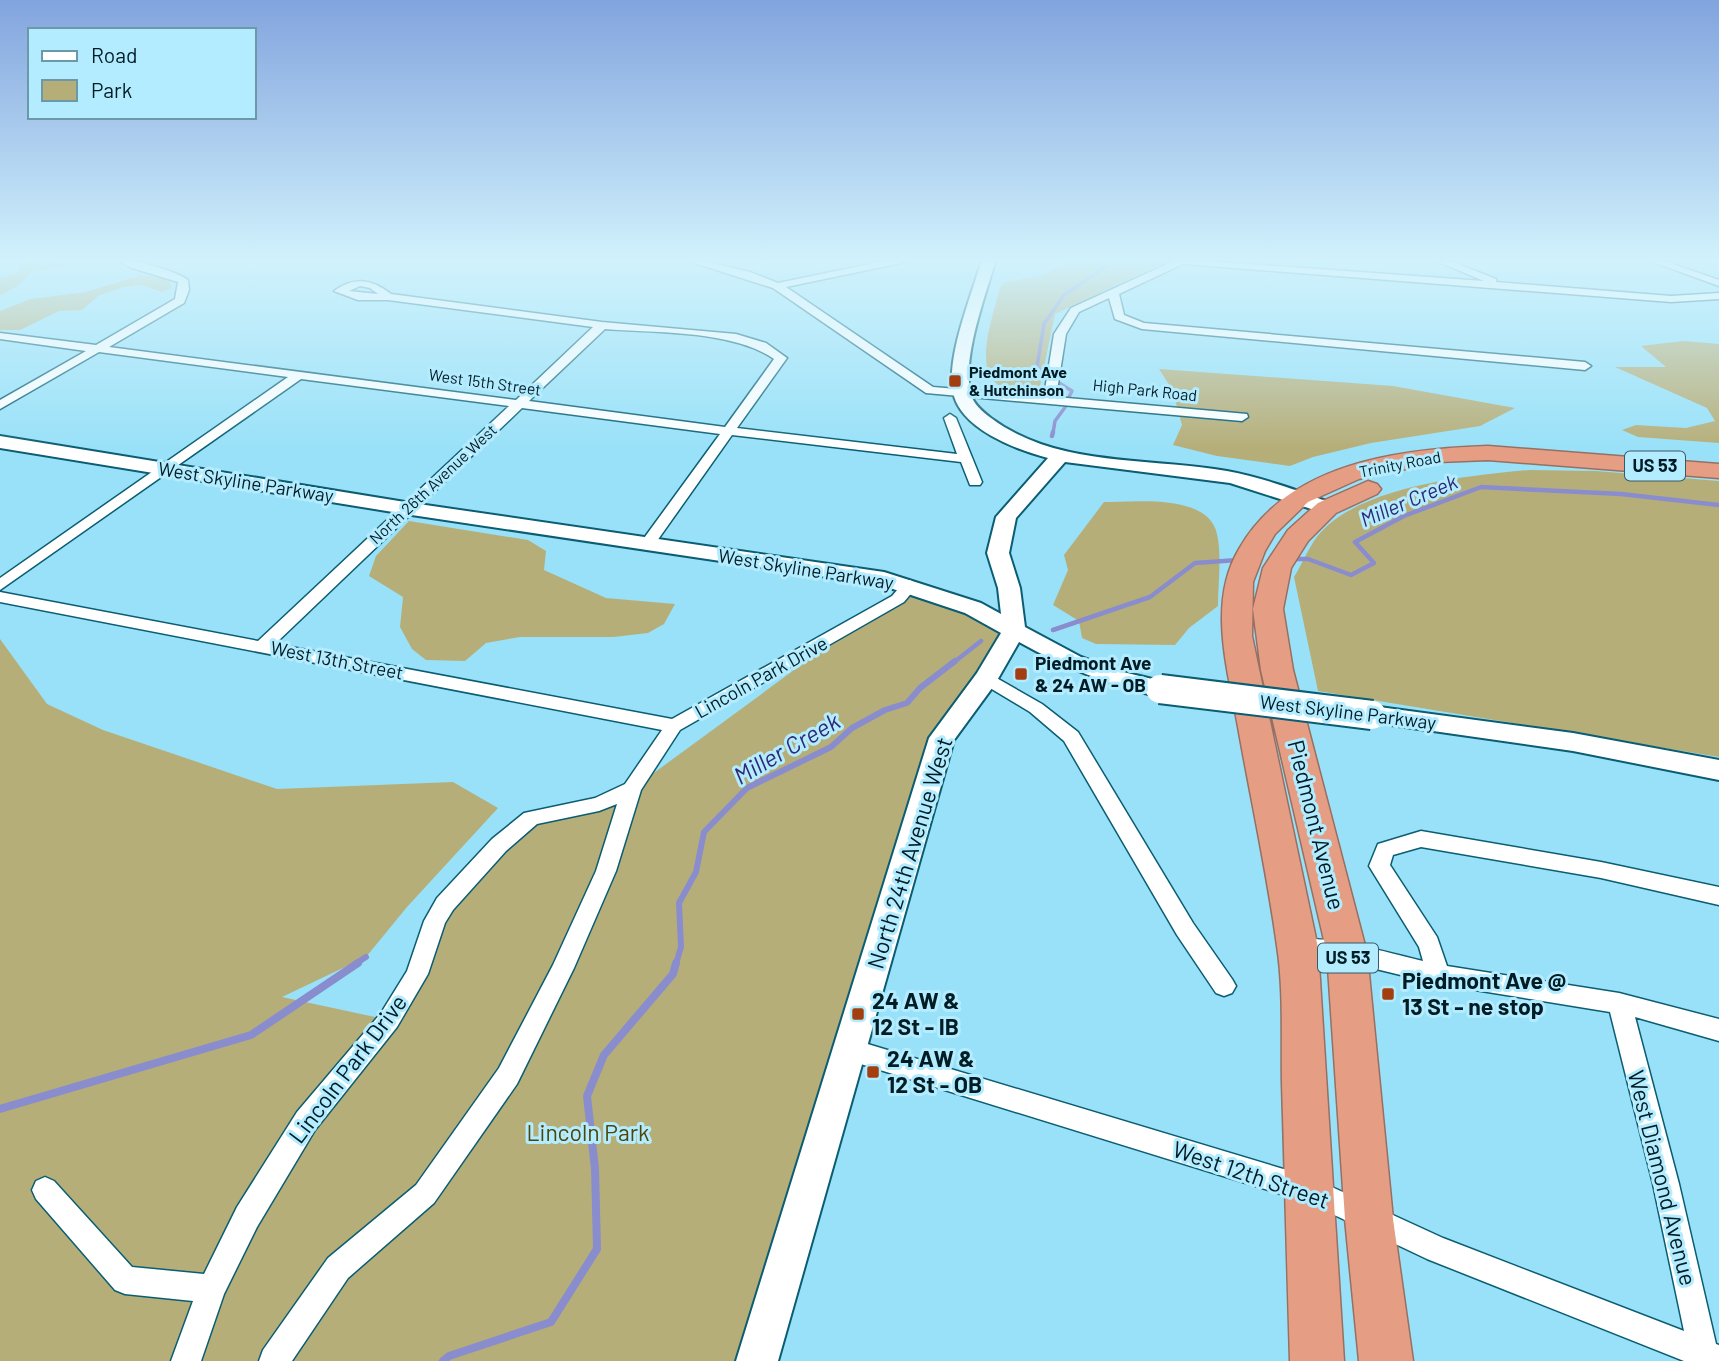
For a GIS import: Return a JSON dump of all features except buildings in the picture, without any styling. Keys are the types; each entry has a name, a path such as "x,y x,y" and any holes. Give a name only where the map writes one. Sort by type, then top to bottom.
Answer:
{"highway":[{"name":"Trinity Road","path":"1299,498 1369,468 1438,456 1513,454 1719,471"},
{"name":"Trinity Road","path":"1328,508 1389,481 1436,470 1591,461"},
{"name":"Piedmont Avenue","path":"1299,498 1265,529 1265,560 1271,588 1268,609 1271,635 1347,953 1369,1219 1386,1361"},
{"name":"Piedmont Avenue","path":"1317,1361 1298,948 1237,636 1239,582 1328,508"}],"street":[{"path":"0,405 144,323"},
{"path":"590,323 736,337 762,345 781,358 647,545"},
{"name":"High Park Road","path":"829,323 920,386 930,390 1050,398 1242,417"},
{"path":"973,323 962,366 961,393 972,411 993,427 1019,441 1059,456 1215,474 1328,508"},
{"path":"1050,398 1060,334 1067,323"},
{"path":"1133,323 1142,326 1586,366"},
{"name":"North 26th Avenue West","path":"264,645 405,508 602,324"},
{"name":"West 15th Street","path":"0,336 727,431 966,458"},
{"path":"0,584 300,374"},
{"path":"950,418 975,482"},
{"name":"West Skyline Parkway","path":"0,442 405,508 911,585 973,608 1073,662 1113,678 1160,689 1573,742 1719,770"},
{"path":"1014,631 1009,588 998,553 1006,517 1059,456"},
{"name":"Lincoln Park Drive","path":"274,1361 338,1268 425,1194 508,1076 563,968 601,883 632,789 674,726 898,599 911,585"},
{"name":"West 13th Street","path":"0,597 264,645 674,726"},
{"name":"North 24th Avenue West","path":"757,1361 942,738 986,678 1014,631"},
{"path":"986,678 1036,708 1071,737 1185,929 1224,986"},
{"name":"Lincoln Park Drive","path":"186,1361 212,1289 247,1217 306,1121 389,1020 416,974 435,921 445,904 499,845 531,818 599,804 632,789"},
{"path":"1438,974 1429,944 1379,866 1385,849 1404,842 1421,839 1601,870 1719,895"},
{"path":"1298,948 1347,953 1438,974 1619,1003 1717,1026"},
{"name":"West Diamond Avenue","path":"1619,1003 1711,1357"},
{"name":"West 12th Street","path":"851,1050 1310,1190 1369,1219 1711,1357"},
{"path":"45,1190 125,1280 212,1289"}],"green space":[{"path":"0,323 35,323 20,330 0,330"},
{"path":"991,323 1053,323 1040,386 1016,390 996,383 989,372 986,359"},
{"path":"1683,341 1719,344 1719,443 1638,437 1622,430 1636,425 1686,428 1715,421 1707,408 1615,367 1666,367 1641,346"},
{"path":"1159,369 1393,386 1515,408 1480,426 1371,443 1313,457 1290,466 1217,456 1173,445 1182,425 1172,389"},
{"path":"1530,470 1596,471 1719,481 1719,757 1318,691 1294,577 1322,531 1364,503 1391,493 1479,475"},
{"path":"1104,502 1169,503 1200,512 1211,521 1217,534 1219,551 1218,606 1189,628 1175,645 1096,644 1082,638 1079,621 1053,605 1068,570 1064,555"},
{"path":"409,521 528,540 546,551 544,570 606,598 675,604 664,624 648,633 614,637 520,637 486,643 465,661 426,660 412,649 400,627 403,597 369,576 376,556"},
{"name":"Lincoln Park","path":"910,585 1014,631 942,738 757,1361 0,1361 0,639 47,704 103,730 277,789 453,782 498,808 407,907 366,957 282,997 389,1020 435,921 531,818 632,789"}],"waterway":[{"path":"1042,371 1037,367 1045,323"},
{"path":"1056,381 1072,391 1069,397"},
{"path":"1053,433 1055,421 1066,406"},
{"path":"1052,436 1053,432"},
{"name":"Miller Creek","path":"1290,559 1308,559 1351,575 1374,563 1355,542 1404,516 1481,487 1621,494 1719,505"},
{"name":"Miller Creek","path":"1053,630 1150,597 1195,563 1238,560"},
{"name":"Miller Creek","path":"953,663 981,641"},
{"name":"Miller Creek","path":"676,964 681,947 679,903 696,872 704,832 747,788 831,747 852,728 885,710 907,703 920,688 955,661"},
{"path":"355,964 366,957"},
{"path":"0,1109 251,1035 358,963"},
{"name":"Miller Creek","path":"443,1361 449,1356 551,1322 597,1249 595,1169 587,1096 604,1055 673,974 676,963"}],"place":[{"name":"Piedmont Ave & Hutchinson","path":"955,381"},
{"name":"Piedmont Ave & 24 AW - OB","path":"1021,674"},
{"name":"Piedmont Ave @ 13 St - ne stop","path":"1388,994"},
{"name":"24 AW & 12 St - IB","path":"858,1014"},
{"name":"24 AW & 12 St - OB","path":"873,1072"}]}
